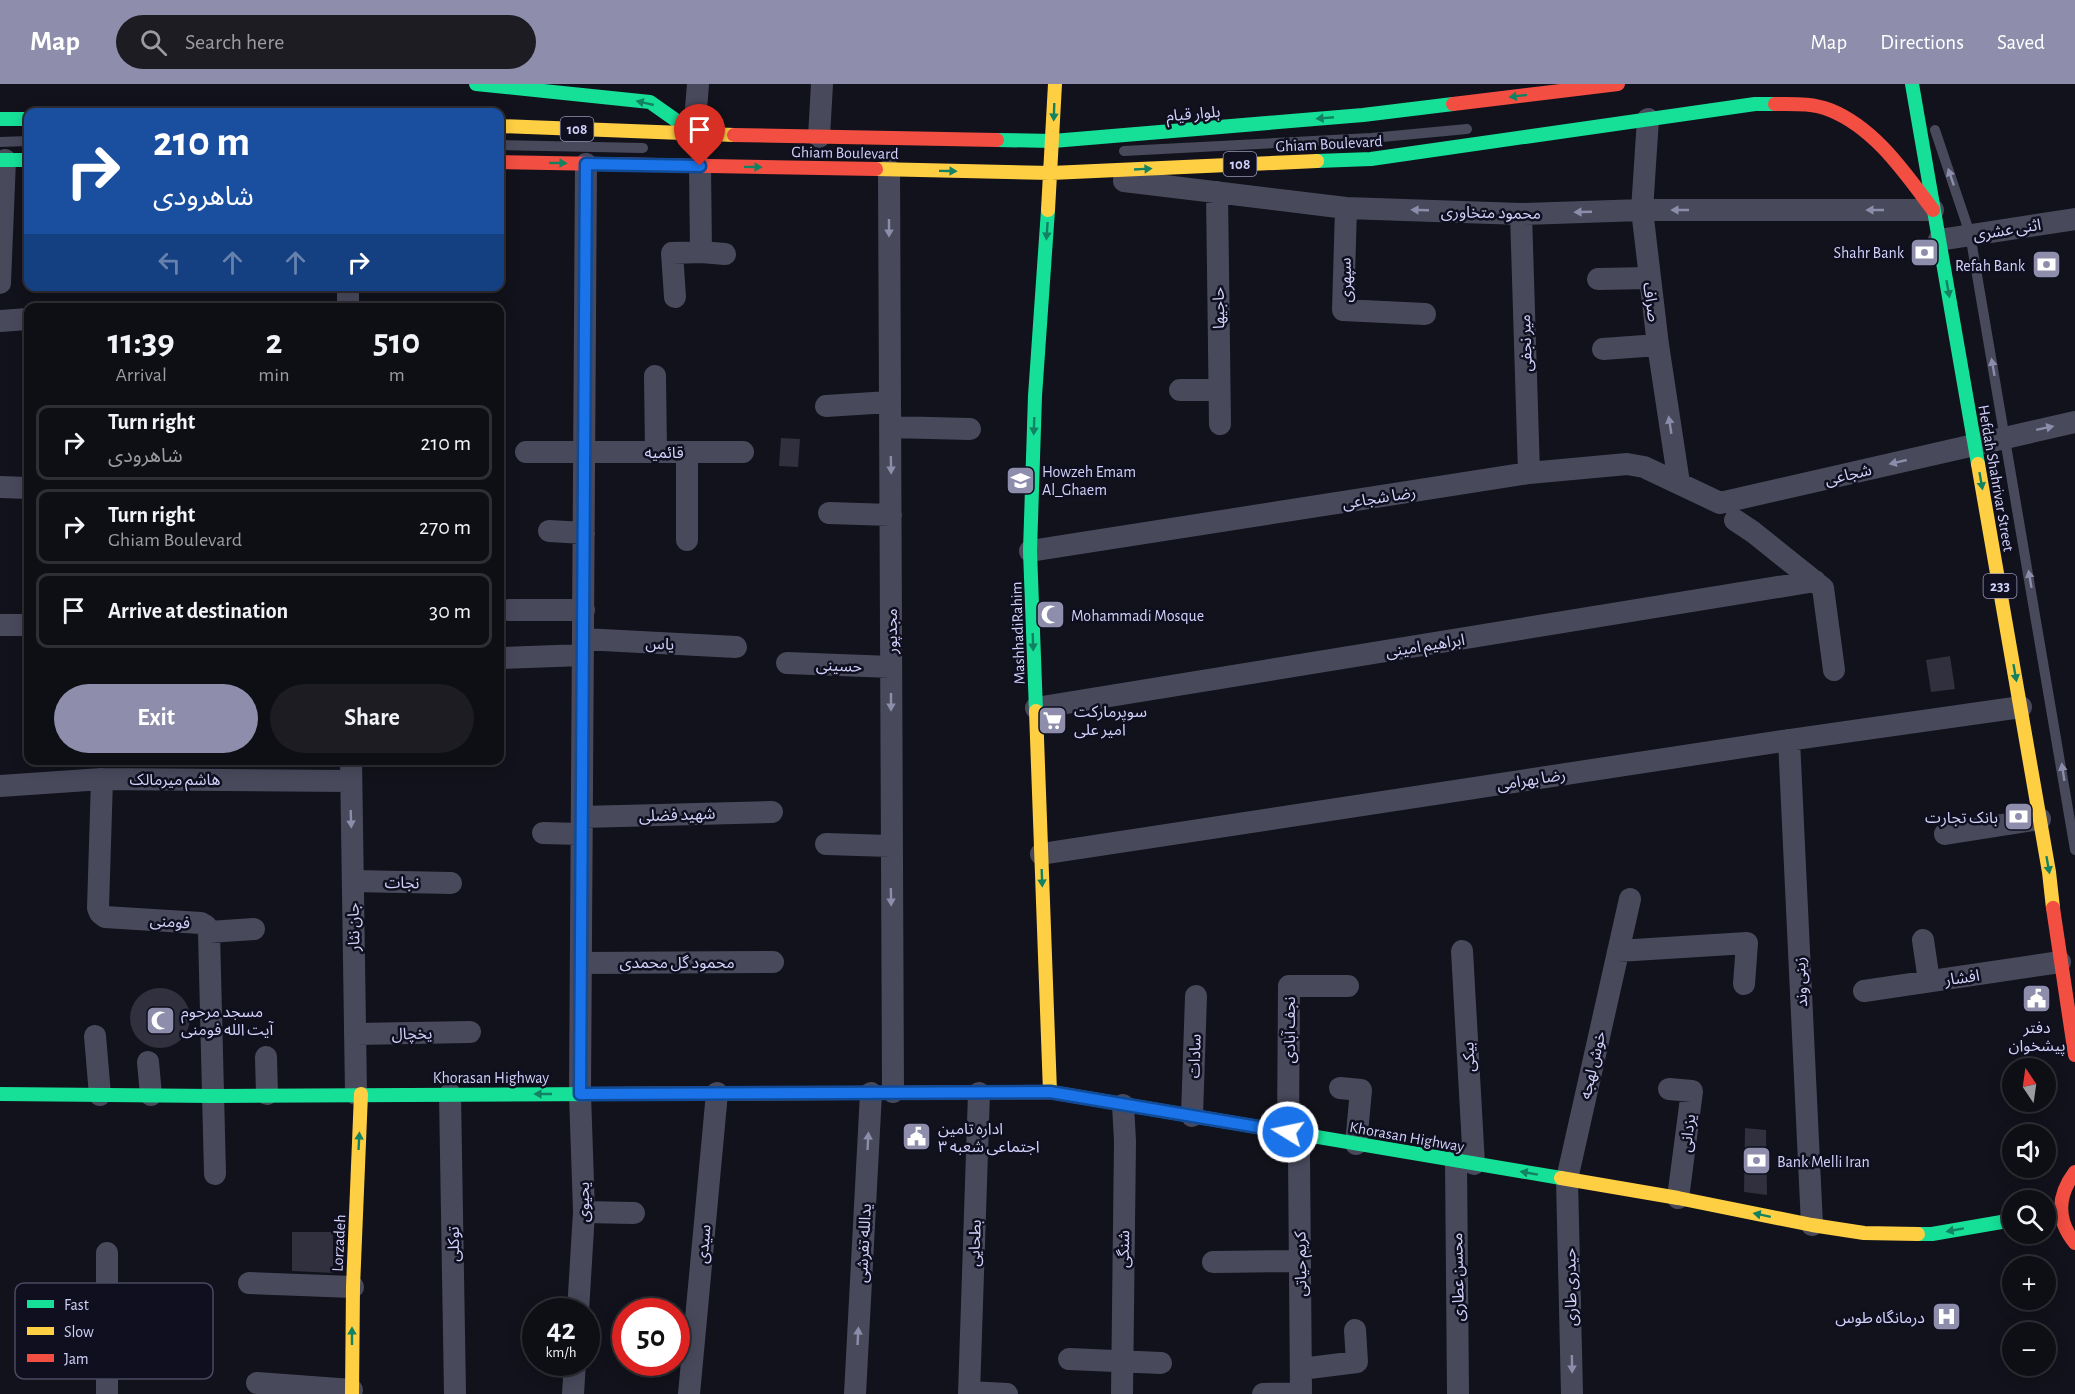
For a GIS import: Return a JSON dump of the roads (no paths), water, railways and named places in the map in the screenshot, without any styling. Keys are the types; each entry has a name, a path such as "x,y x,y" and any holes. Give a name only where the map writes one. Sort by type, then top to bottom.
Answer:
{"main road":[{"path":"476,84 561,89 650,102 694,133"},
{"name":"MashhadiRahim","path":"1050,1092 1030,551 1035,396 1052,159 1054,84"},
{"name":"بلوار قیام","path":"819,137 1053,141 1363,115 1445,94 1618,84"},
{"name":"Hefdah Shahrivar Street","path":"1912,84 2049,872 2075,1055"},
{"name":"Ghiam Boulevard","path":"504,162 889,170 1052,159 1371,159 1755,104 1811,105 1833,111 1852,120 1896,163 1933,210"},
{"path":"0,119 24,119"},
{"name":"Ghiam Boulevard","path":"504,126 819,137"},
{"path":"2,154 24,159"},
{"name":"Khorasan Highway","path":"0,1095 1050,1092 1678,1198 1864,1233 1932,1234 2002,1222"},
{"name":"Lorzadeh","path":"352,1392 358,1094"},
{"path":"2056,1207 2067,1181 2075,1172"},
{"path":"2056,1217 2075,1243"}],"street":[{"path":"694,133 698,84"},
{"path":"819,137 822,84"},
{"name":"صراف","path":"1648,119 1642,210 1658,345 1679,483"},
{"path":"0,283 2,154"},
{"name":"محمود متخاوری","path":"1052,159 1216,192 1346,208 1521,214 1642,210 1933,210"},
{"name":"یحیوی","path":"579,1298 584,1212 580,1094 586,164"},
{"path":"700,166 700,252"},
{"name":"مجدپور","path":"882,1092 891,846 889,170"},
{"name":"حاجیها","path":"1216,192 1220,424"},
{"name":"سپهری","path":"1346,208 1343,310 1425,314"},
{"name":"میر نجفی","path":"1521,214 1529,473"},
{"name":"اثنی عشری","path":"1939,240 2075,219"},
{"path":"675,297 672,253 725,254"},
{"path":"1598,279 1649,278"},
{"path":"0,321 24,319"},
{"path":"1602,349 1658,345"},
{"path":"655,376 656,452"},
{"path":"1180,390 1219,390"},
{"path":"826,406 890,402"},
{"name":"شجاعی","path":"1728,512 1975,444 2075,422"},
{"path":"890,427 970,429"},
{"name":"قائمیه","path":"526,452 743,452"},
{"path":"687,452 687,540"},
{"name":"رضا شجاعی","path":"1030,551 1529,473 1627,464 1644,467 1679,483 1728,512 1815,581"},
{"path":"0,488 24,488"},
{"path":"829,513 891,514"},
{"path":"549,531 584,533"},
{"path":"1815,581 1822,588 1834,670"},
{"name":"ابراهیم امینی","path":"1036,708 1815,581"},
{"path":"508,609 584,610"},
{"path":"0,625 24,625"},
{"name":"یاس","path":"504,658 583,647 736,646"},
{"name":"حسینی","path":"787,663 891,667"},
{"name":"رضا بهرامی","path":"1041,854 2020,707"},
{"name":"زینی وند","path":"1789,740 1812,1225"},
{"name":"هاشم میرمالک","path":"0,786 102,778 350,771"},
{"name":"جان نثار","path":"350,771 358,1094"},
{"name":"فومنی","path":"102,778 98,908 100,913 105,917 201,923 209,932 215,1173"},
{"name":"شهید فضلی","path":"543,833 582,825 772,812"},
{"path":"1945,834 2040,819"},
{"path":"826,844 891,846"},
{"name":"نجات","path":"353,881 451,883"},
{"name":"خوش لهجه","path":"1567,1179 1630,899"},
{"path":"209,932 254,928"},
{"path":"1923,940 1929,981"},
{"path":"1618,951 1747,943 1744,984"},
{"name":"بیکی","path":"1462,951 1465,1162"},
{"name":"محمود گل محمدی","path":"581,963 773,962"},
{"name":"افشار","path":"1864,991 2060,962"},
{"name":"نجف آبادی","path":"1294,1133 1289,986 1348,986"},
{"name":"سادات","path":"1192,1116 1196,996"},
{"name":"یخچال","path":"355,1034 470,1032"},
{"path":"95,1036 100,1095"},
{"path":"266,1057 267,1094"},
{"path":"148,1062 151,1095"},
{"name":"یزدانی","path":"1668,1089 1692,1092 1678,1198"},
{"path":"1356,1144 1359,1090"},
{"name":"یدالله تفرشی","path":"855,1394 882,1092"},
{"name":"سیدی","path":"689,1394 717,1093"},
{"name":"بطحایی","path":"969,1393 979,1093"},
{"name":"توکلی","path":"450,1094 455,1394"},
{"name":"شنگی","path":"1122,1394 1125,1141 1123,1105"},
{"name":"کریم حیاتی","path":"1294,1133 1299,1154 1301,1394"},
{"name":"محسن عطاری","path":"1458,1394 1465,1162"},
{"name":"حیدری طاری","path":"1567,1179 1572,1394"},
{"path":"584,1212 634,1213"},
{"path":"107,1253 107,1283"},
{"path":"1214,1262 1300,1261"},
{"path":"249,1283 353,1287"},
{"path":"1301,1369 1357,1362 1355,1330"},
{"path":"1069,1359 1161,1363"},
{"path":"573,1394 574,1376"},
{"path":"257,1383 352,1392"},
{"path":"969,1393 1007,1394"},
{"path":"1263,1394 1301,1394"}],"lane":[{"path":"1919,84 1970,234 2075,850"},
{"path":"1545,122 1755,104"},
{"path":"1111,152 1371,138 1476,129"},
{"path":"2,154 24,143"},
{"path":"504,145 652,148"}],"place":[{"name":"Shahr Bank","path":"1925,252"},
{"name":"Refah Bank","path":"2046,265"},
{"name":"Howzeh Emam Al_Ghaem","path":"1021,480"},
{"name":"Mohammadi Mosque","path":"1050,615"},
{"name":"سوپرمارکت امیر علی","path":"1053,720"},
{"name":"بانک تجارت","path":"2019,817"},
{"name":"دفتر پیشخوان","path":"2037,999"},
{"name":"مسجد مرحوم آیت الله فومنی","path":"160,1020"},
{"name":"اداره تامین اجتماعی شعبه ۳","path":"917,1137"},
{"name":"Bank Melli Iran","path":"1756,1161"},
{"name":"درمانگاه طوس","path":"1946,1317"}]}
